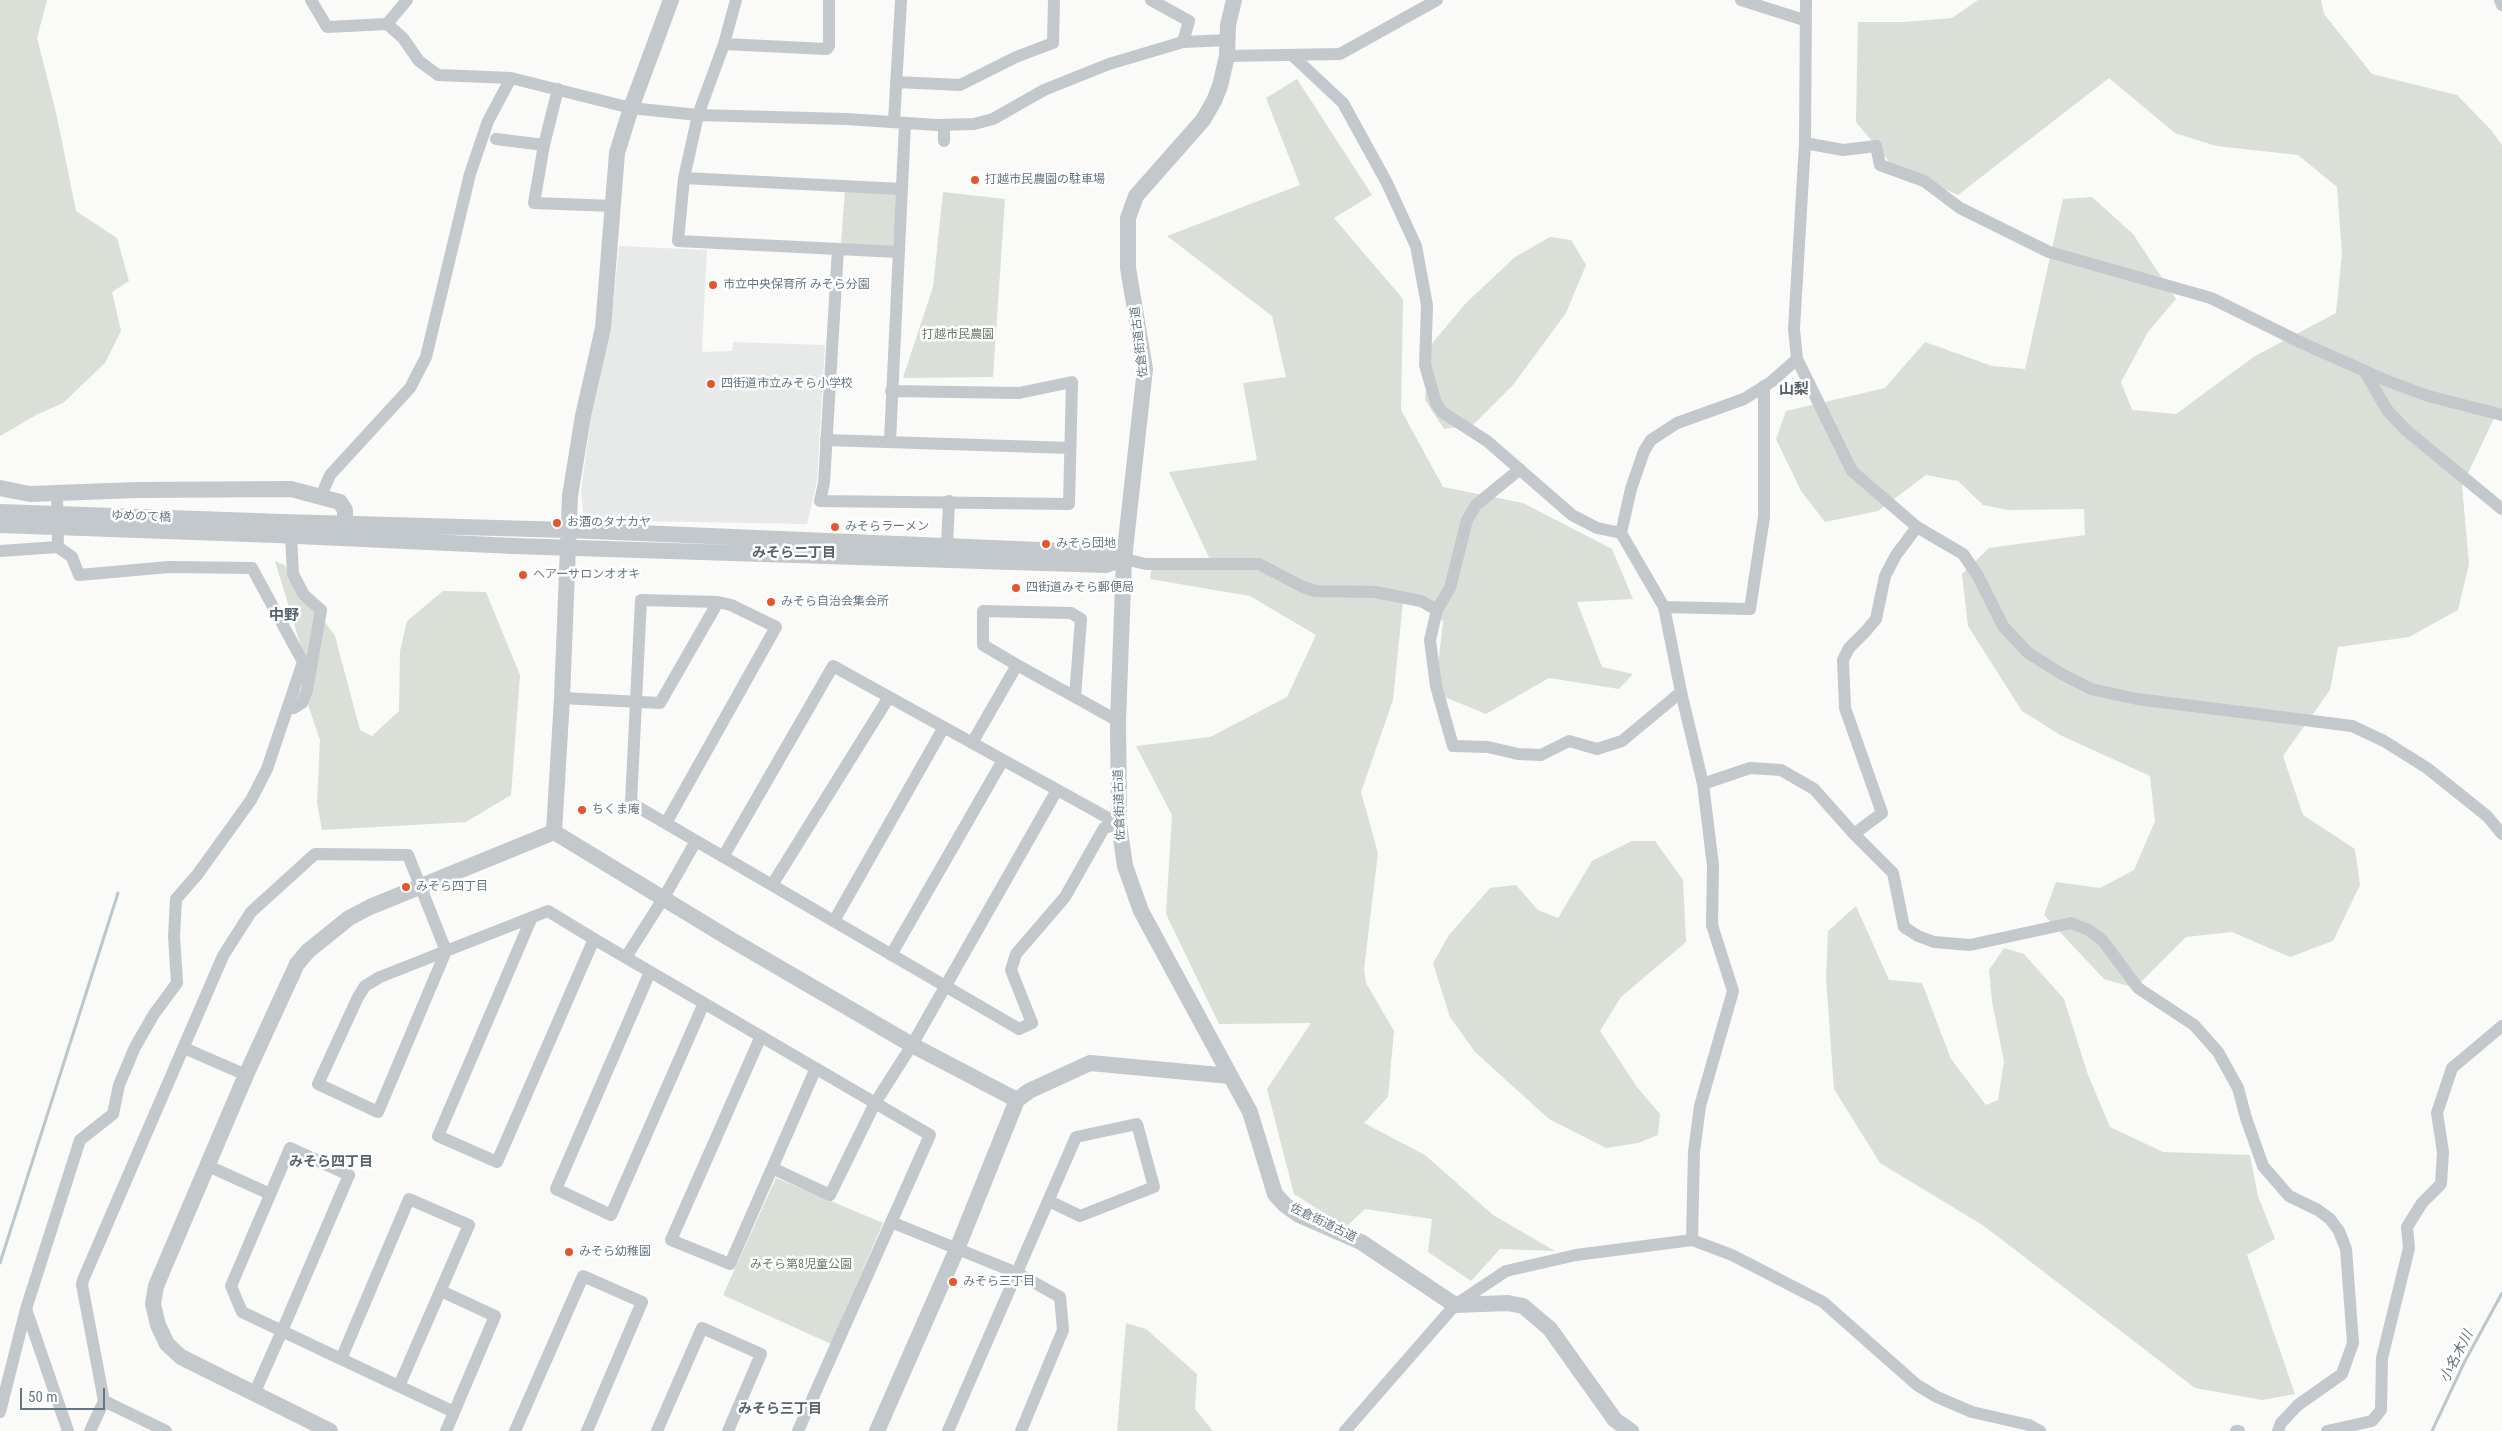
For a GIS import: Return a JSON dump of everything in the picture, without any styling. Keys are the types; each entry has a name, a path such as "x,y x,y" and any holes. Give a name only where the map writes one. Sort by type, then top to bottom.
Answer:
{"street":[{"path":"311,0 326,27 387,24 403,38 419,61 438,75 511,78 631,108 698,115 944,125 974,124 993,119 1044,90 1109,64 1183,42 1294,56 1340,54 1437,0"},
{"path":"387,24 407,0"},
{"path":"554,832 562,698 566,547 570,496 583,416 603,328 617,153 631,108 671,0"},
{"path":"736,0 724,44 698,115 684,178 678,242 898,252"},
{"path":"724,44 827,48 829,46 829,0"},
{"path":"890,441 902,189 900,122 896,82 901,0"},
{"path":"896,82 960,85 1016,57 1053,43 1054,0"},
{"path":"1151,0 1189,21 1183,42"},
{"name":"佐倉街道古道","path":"1234,0 1228,25 1227,48 1220,86 1202,120 1136,196 1128,218 1128,268 1145,369 1124,559 1118,721 1119,824 1125,866 1141,911 1250,1112 1275,1194 1284,1205 1299,1215 1360,1242 1455,1304"},
{"path":"1741,0 1804,20"},
{"path":"1806,0 1804,20 1807,27 1805,143 1794,329 1797,359 1852,471 1918,527 1963,554 1978,576 2003,626 2019,645 2075,682 2091,689 2137,699 2352,726 2384,741 2427,768 2487,816 2502,834"},
{"path":"2500,0 2502,5"},
{"path":"1294,56 1343,103 1387,183 1416,246 1427,305 1425,365 1436,403 1442,412 1487,441 1572,515 1597,528 1621,533"},
{"path":"321,496 330,475 410,388 426,357 470,174 488,120 511,78"},
{"path":"558,89 544,145 534,203 614,206"},
{"path":"944,125 944,142"},
{"path":"496,139 544,145"},
{"path":"1805,143 1843,150 1876,146 1880,165 1924,181 1960,208 2049,252 2211,298 2302,343 2385,380 2428,396 2502,416"},
{"path":"684,178 902,189"},
{"path":"838,249 824,483 820,501 949,501 1069,504 1072,382 1020,393 891,391"},
{"path":"1692,1240 1694,1162 1700,1106 1733,991 1712,925 1713,866 1703,784 1681,692 1664,607 1621,533 1631,489 1644,451 1651,440 1677,423 1744,400 1797,359"},
{"path":"2364,370 2387,410 2407,431 2502,509"},
{"path":"1664,607 1750,609 1764,517 1764,386"},
{"path":"826,440 1070,448"},
{"path":"1520,469 1476,505 1467,520 1450,588 1437,610 1430,640 1436,686 1453,746 1488,747 1518,754 1541,755 1569,741 1597,749 1622,741 1681,692"},
{"path":"0,488 30,494 291,489 340,502 345,510 345,524"},
{"path":"57,493 58,547"},
{"path":"947,546 949,501"},
{"name":"ゆめのて橋","path":"0,512 283,531"},
{"path":"283,531 345,524 568,530 1110,553 1124,559 1146,564 1260,564 1315,591 1375,592 1421,601 1437,610"},
{"name":"ゆめのて橋","path":"0,525 283,531"},
{"path":"1854,834 1882,813 1845,708 1843,660 1849,648 1876,618 1885,576 1896,555 1918,527"},
{"path":"283,531 566,547 1106,565 1124,559"},
{"path":"283,531 294,574 304,595 321,610 307,690 302,703 294,708 290,708"},
{"path":"0,551 58,547 72,557 79,575 169,566 252,568 303,662 290,708 267,770 251,800 197,875 176,899 174,936 178,983 154,1014 135,1047 119,1085 113,1114 80,1140 26,1309 0,1412"},
{"path":"666,823 776,627 731,605 718,602 641,600 631,803 1019,1029 1032,1023 1011,970 1016,954 1065,897 1104,828 1119,824"},
{"path":"562,698 660,703 718,602"},
{"path":"1075,697 1081,619 1072,613 983,611 983,645 1017,665 1118,721"},
{"path":"972,743 1017,665"},
{"path":"723,857 833,666 1119,824"},
{"path":"772,885 889,697"},
{"path":"834,921 944,727"},
{"path":"891,955 1003,760"},
{"path":"1703,784 1750,768 1781,770 1814,788 1854,834 1893,873 1904,927 1918,936 1934,942 1970,945 2071,923 2080,926 2103,941 2138,988 2194,1025 2218,1052 2238,1088 2246,1118 2263,1166 2290,1196 2318,1210 2330,1219 2339,1231 2346,1249 2353,1343 2342,1374 2298,1405 2281,1423 2278,1431"},
{"path":"772,1168 830,1195 875,1103 912,1045 1057,790"},
{"path":"325,1430 181,1357 167,1344 158,1326 153,1304 156,1286 246,1075 297,964 308,951 349,918 370,907 554,832"},
{"path":"554,832 912,1045 1017,1100"},
{"path":"626,958 696,841"},
{"path":"90,1431 104,1401 82,1286 223,956 251,912 315,854 408,855 446,951 378,1112 318,1084 358,997 366,986 380,977 446,951 532,917 548,911 930,1135 798,1431"},
{"path":"532,917 438,1136 497,1162 594,939"},
{"path":"650,972 556,1189 610,1215 704,1003"},
{"path":"2327,1431 2372,1421 2381,1410 2382,1358 2409,1248 2407,1227 2422,1202 2441,1184 2443,1152 2438,1113 2452,1068 2502,1026"},
{"path":"761,1036 671,1240 730,1264 816,1068"},
{"path":"184,1048 246,1075"},
{"path":"877,1431 957,1250 1017,1100 1029,1091 1090,1063 1230,1076"},
{"path":"948,1431 1076,1137 1137,1124 1154,1187 1080,1216 1049,1202"},
{"path":"254,1394 282,1331 349,1175 290,1148 231,1286 242,1312 282,1331 341,1359 454,1412"},
{"path":"206,1165 270,1194"},
{"path":"341,1359 409,1199 469,1226 399,1386"},
{"path":"891,1222 1017,1273 1060,1297 1063,1330 1021,1431"},
{"path":"1346,1431 1455,1304 1506,1271 1576,1255 1692,1240 1732,1255 1824,1302 1917,1385 1937,1397 1972,1412 2029,1425 2040,1431"},
{"path":"515,1431 583,1276 642,1302 587,1431"},
{"path":"441,1291 495,1316 446,1431"},
{"path":"1455,1304 1470,1306 1508,1303 1523,1306 1550,1329 1615,1420 1629,1430"},
{"path":"26,1309 68,1431"},
{"path":"657,1431 702,1328 761,1354 728,1431"},
{"path":"104,1401 166,1431"}],"shaded area":[{"name":"四街道市立みそら小学校","path":"619,246 707,250 702,352 732,351 733,342 825,345 817,481 807,524 584,520 581,491 591,417 610,332"}],"green space":[{"path":"0,0 47,0 37,38 57,117 76,211 117,238 129,281 112,292 121,331 105,363 63,403 36,415 0,436"},
{"path":"1978,0 2321,0 2324,14 2372,74 2457,95 2491,130 2502,145 2502,412 2496,414 2462,486 2469,564 2458,610 2409,637 2338,647 2330,690 2283,756 2303,815 2355,849 2360,885 2333,941 2290,957 2232,932 2186,937 2135,988 2104,979 2044,915 2056,882 2100,888 2134,870 2155,821 2150,776 2060,735 2022,711 1968,626 1962,574 1989,548 2085,535 2084,509 2008,510 1983,505 1958,481 1926,475 1878,511 1825,522 1801,491 1776,439 1786,411 1885,388 1925,342 1992,366 2025,369 2063,199 2092,197 2133,234 2176,299 2148,332 2121,382 2132,410 2176,414 2255,356 2336,313 2342,254 2337,187 2298,155 2216,146 2175,133 2109,78 1958,195 1892,165 1856,122 1858,22 1905,22 1952,18"},
{"path":"1297,79 1372,195 1334,218 1403,299 1401,410 1443,487 1523,503 1612,549 1633,599 1577,602 1602,667 1633,674 1619,689 1549,678 1486,714 1435,693 1443,621 1404,592 1393,700 1361,792 1378,853 1364,969 1366,983 1394,1031 1388,1097 1364,1123 1425,1155 1493,1215 1555,1251 1500,1249 1471,1281 1428,1252 1432,1219 1365,1209 1346,1227 1294,1194 1267,1089 1311,1023 1219,1024 1166,914 1172,815 1136,746 1210,737 1287,697 1316,635 1250,596 1150,579 1152,565 1213,566 1169,472 1257,460 1243,383 1286,377 1272,316 1167,236 1300,185 1266,98"},
{"path":"845,190 896,193 893,247 841,244"},
{"name":"打越市民農園","path":"943,192 1005,199 993,377 903,378 933,287"},
{"path":"1550,237 1571,240 1586,265 1566,313 1513,385 1473,425 1444,429 1425,400 1430,346 1466,303 1515,257"},
{"path":"275,561 284,565 335,636 360,730 372,736 399,711 400,651 407,621 443,591 486,592 520,675 511,795 466,822 322,830 317,803 320,740 307,702 302,650"},
{"path":"1632,841 1655,841 1683,880 1686,942 1621,997 1600,1031 1637,1087 1660,1114 1658,1135 1638,1143 1606,1148 1549,1119 1475,1052 1450,1017 1433,963 1449,935 1490,888 1516,885 1538,910 1558,918 1592,861"},
{"path":"1856,906 1889,980 1922,983 1951,1059 1986,1105 1998,1100 2004,1061 1992,1002 1989,970 2004,948 2024,954 2064,999 2088,1075 2110,1127 2163,1152 2250,1155 2258,1196 2275,1239 2247,1255 2295,1394 2262,1400 2195,1388 1984,1226 1880,1163 1834,1089 1826,977 1828,931"},
{"name":"みそら第8児童公園","path":"776,1178 883,1223 831,1344 723,1295"},
{"path":"1126,1323 1146,1329 1197,1374 1195,1409 1213,1431 1117,1431"}],"waterway":[{"path":"0,1263 118,893"},
{"name":"小名木川","path":"2432,1431 2465,1361 2502,1293"}],"place":[{"name":"打越市民農園の駐車場","path":"975,180"},
{"name":"市立中央保育所 みそら分園","path":"713,285"},
{"name":"四街道市立みそら小学校","path":"711,384"},
{"name":"お酒のタナカヤ","path":"557,523"},
{"name":"みそらラーメン","path":"835,527"},
{"name":"みそら団地","path":"1046,544"},
{"name":"ヘアーサロンオオキ","path":"523,575"},
{"name":"四街道みそら郵便局","path":"1016,588"},
{"name":"みそら自治会集会所","path":"771,602"},
{"name":"ちくま庵","path":"582,810"},
{"name":"みそら四丁目","path":"406,887"},
{"name":"みそら幼稚園","path":"569,1252"},
{"name":"みそら三丁目","path":"953,1282"}],"district":[{"name":"山梨","path":"1794,390"},
{"name":"みそら二丁目","path":"794,553"},
{"name":"中野","path":"284,616"},
{"name":"みそら四丁目","path":"331,1162"},
{"name":"みそら三丁目","path":"780,1409"}]}
